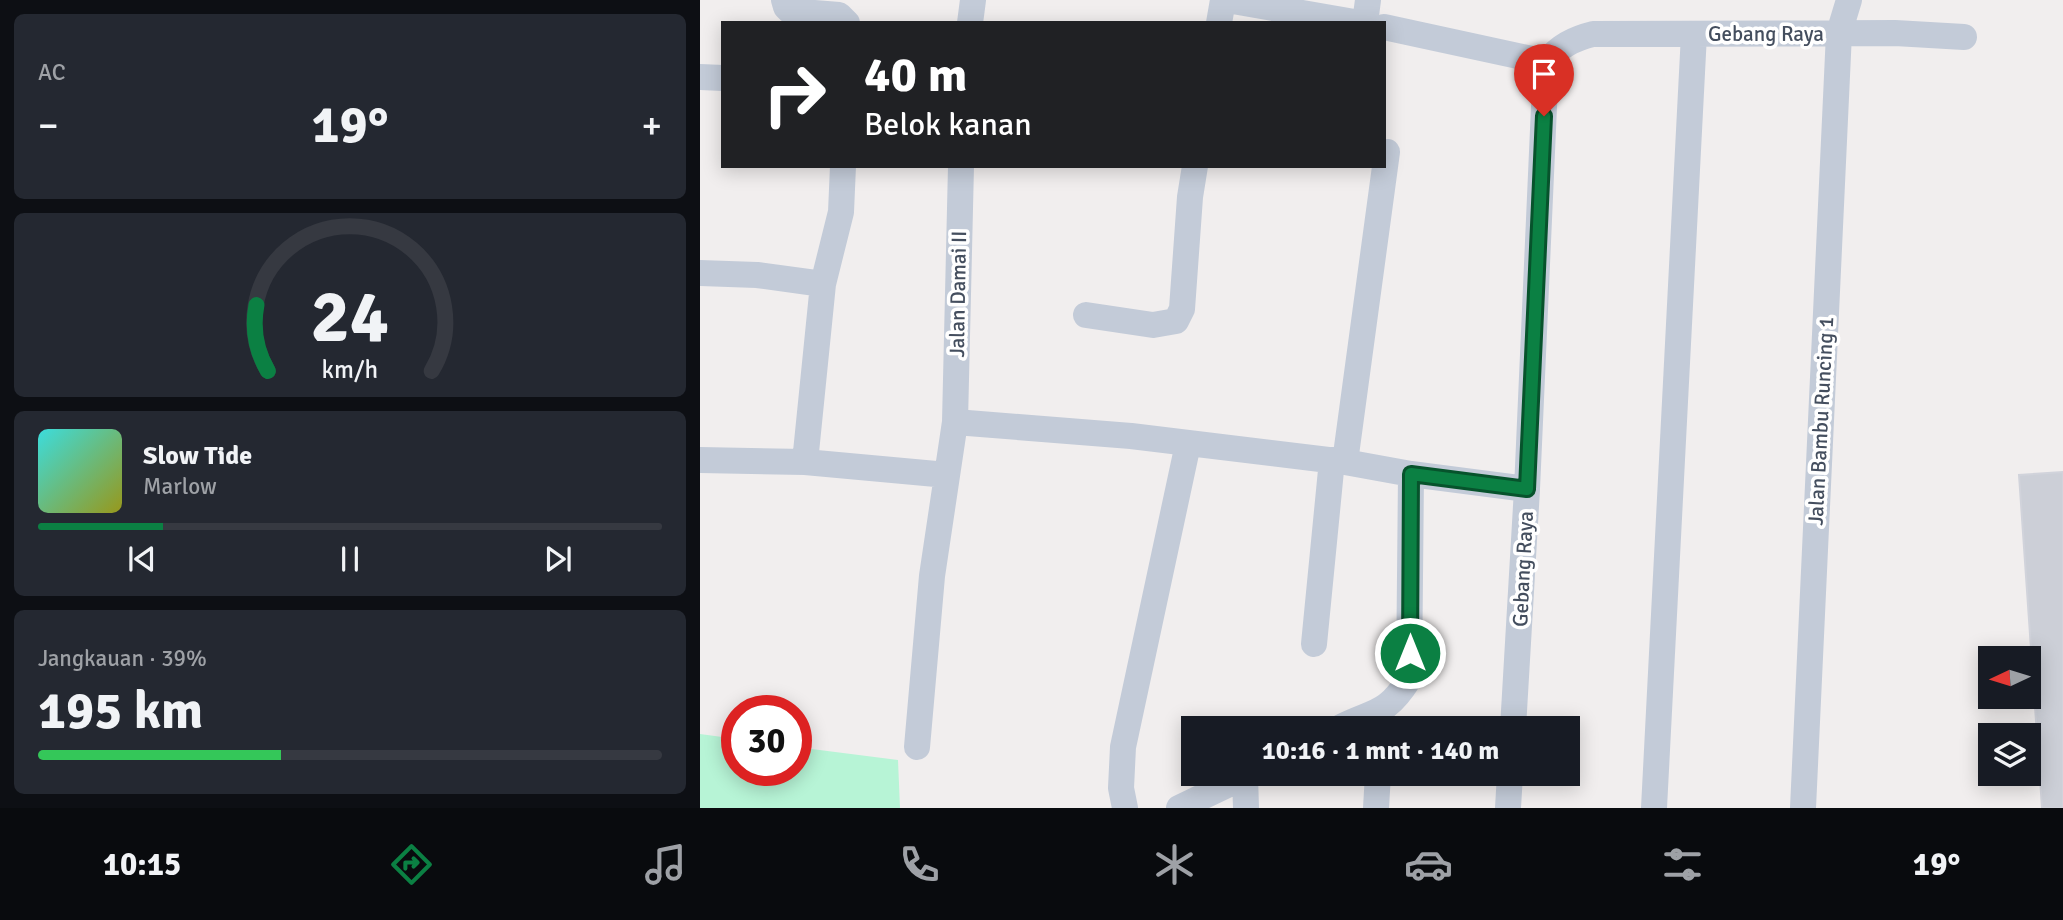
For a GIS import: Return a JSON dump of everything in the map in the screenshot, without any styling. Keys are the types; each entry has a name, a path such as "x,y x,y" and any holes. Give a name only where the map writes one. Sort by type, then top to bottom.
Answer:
{"street":[{"path":"785,0 790,11 839,15 845,21"},
{"path":"970,21 973,0"},
{"path":"1220,21 1225,0 1350,21"},
{"path":"1363,21 1368,0"},
{"name":"Gebang Raya","path":"1839,33 1849,0"},
{"path":"1386,27 1546,62"},
{"name":"Gebang Raya","path":"1514,716 1546,62 1567,43 1593,34 1839,33 1964,37"},
{"name":"Jalan Bambu Runcing 1","path":"1803,808 1839,33"},
{"name":"Gebang Raya","path":"1654,808 1694,34"},
{"path":"700,77 721,78"},
{"path":"1386,158 1387,152"},
{"path":"805,462 823,284 841,212 843,168"},
{"name":"Jalan Damai II","path":"917,747 932,576 955,422 961,168"},
{"path":"1086,315 1153,325 1176,321 1182,309 1195,168"},
{"path":"1314,644 1385,168"},
{"path":"700,273 757,275 823,284"},
{"path":"955,422 1131,436 1339,461 1411,474 1527,489"},
{"path":"1125,808 1121,788 1123,747 1188,443"},
{"path":"700,460 805,462 947,475"},
{"path":"1384,716 1409,679 1411,474"},
{"path":"1179,808 1225,786"},
{"path":"1246,808 1247,786"},
{"path":"1376,808 1377,786"},
{"path":"1508,808 1509,786"}],"green space":[{"path":"700,734 721,737 721,786 812,786 812,749 898,760 900,808 700,808"}],"building":[{"path":"2063,472 2063,808 2042,808 2041,723 2036,723 2035,709 2041,709 2041,646 2031,646 2019,475"}],"route":[{"path":"1410,653 1411,474 1527,489 1544,116"}]}
